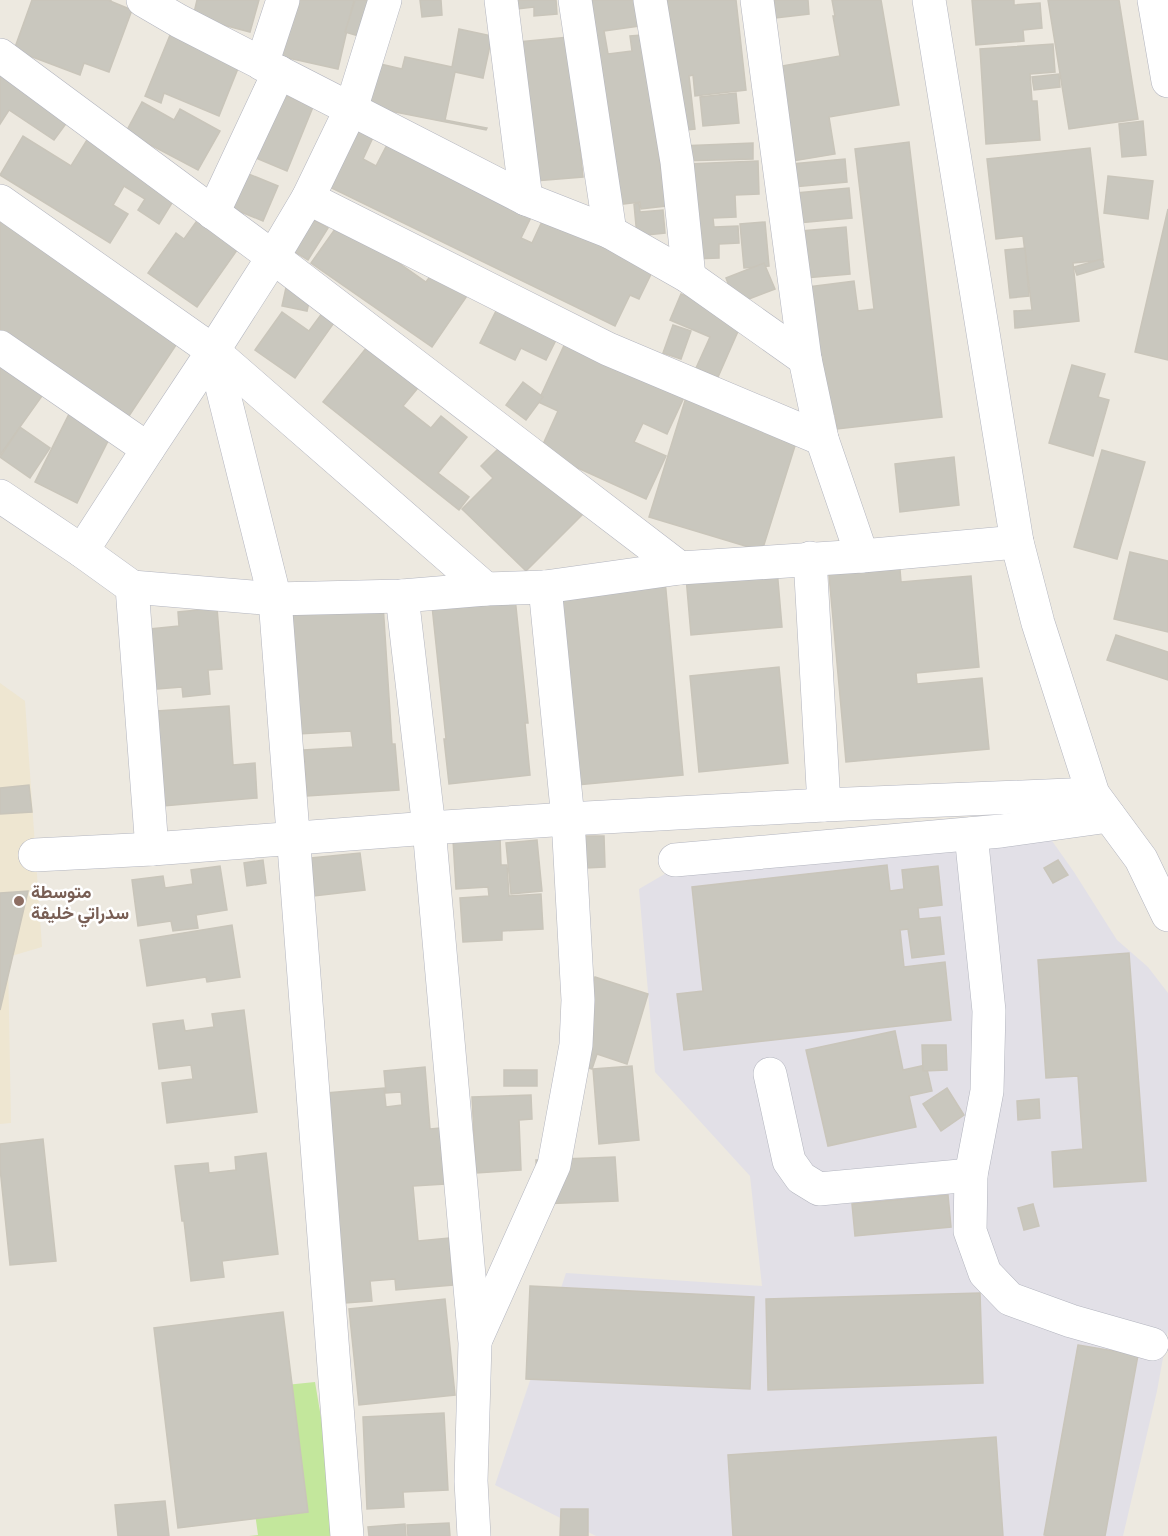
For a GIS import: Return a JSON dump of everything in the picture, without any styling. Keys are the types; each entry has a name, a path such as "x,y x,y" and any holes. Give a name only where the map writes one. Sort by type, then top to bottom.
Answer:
{"street":[{"path":"143,0 183,11 270,68 526,199 610,232 689,277 805,360"},
{"path":"213,213 270,68 283,0"},
{"path":"82,550 213,351 308,198 351,109 385,0"},
{"path":"501,0 526,199"},
{"path":"575,0 610,232"},
{"path":"650,0 676,162 689,277"},
{"path":"757,0 805,360 822,440 862,556"},
{"path":"929,0 1017,542 1038,623 1101,805 1155,868 1168,915"},
{"path":"1155,0 1168,81"},
{"path":"0,55 273,257 680,568"},
{"path":"308,198 608,348 822,440"},
{"path":"0,201 213,351 486,589"},
{"path":"0,347 148,448"},
{"path":"213,351 275,599 347,1536"},
{"path":"0,495 132,587 275,599 402,596 545,587 680,568 862,556 1017,542"},
{"path":"810,558 824,805"},
{"path":"132,587 152,849"},
{"path":"475,1343 554,1165 576,1045 578,1000 568,819 545,587"},
{"path":"402,596 429,828 475,1343 471,1481 474,1536"},
{"path":"36,855 152,849 568,819 824,805 1101,805"},
{"path":"675,860 1001,831 1101,805"},
{"path":"971,834 989,1011 987,1091 971,1175 970,1232 985,1273 1010,1299 1071,1321 1152,1344"},
{"path":"770,1074 789,1161 801,1178 819,1189 971,1175"}],"shaded area":[{"name":"متوسطة سدراتي خليفة","path":"0,683 25,701 42,947 8,957 11,1123 0,1124"},
{"path":"1050,838 1117,940 1148,967 1168,993 1168,1330 1157,1391 1123,1536 596,1536 495,1485 566,1273 762,1286 750,1176 655,1072 639,889 675,868"}],"green space":[{"path":"315,1382 341,1536 249,1536 258,1535 238,1390"}],"building":[{"path":"32,0 111,0 132,10 109,72 84,63 80,75 14,50"},
{"path":"197,0 259,0 250,32 193,17"},
{"path":"292,0 354,0 338,69 279,56"},
{"path":"355,0 381,0 369,39 345,32"},
{"path":"420,0 441,0 442,15 422,17"},
{"path":"506,0 556,0 557,14 534,16 534,7 507,10"},
{"path":"580,0 635,0 639,26 604,31 608,54 632,51 630,36 642,35 666,206 641,209 640,202 608,206"},
{"path":"654,0 736,0 746,90 695,96 693,75 689,76 695,129 669,132"},
{"path":"765,0 808,0 809,14 767,19"},
{"path":"832,0 881,0 899,105 829,117 835,154 787,162 770,68 840,56"},
{"path":"972,0 1014,0 1014,5 1040,3 1042,28 1023,30 1024,41 976,45"},
{"path":"1048,0 1119,0 1138,119 1069,129"},
{"path":"175,23 245,51 219,116 164,93 161,103 145,96"},
{"path":"459,29 492,36 483,78 455,72 445,120 487,128 486,130 354,104 363,60 402,69 405,57 452,67"},
{"path":"569,37 583,177 535,181 518,42"},
{"path":"1053,44 1055,72 1030,74 1032,101 1037,101 1040,140 986,144 980,49"},
{"path":"0,74 68,121 54,140 9,110 0,124"},
{"path":"1059,74 1060,87 1034,90 1032,77"},
{"path":"256,83 313,107 287,171 230,147"},
{"path":"736,93 739,123 703,126 700,97"},
{"path":"142,102 174,120 180,109 220,131 198,170 126,132"},
{"path":"341,117 375,133 363,159 376,166 390,139 535,209 521,238 532,243 545,215 654,268 639,299 630,295 615,326 311,178"},
{"path":"1143,121 1146,155 1122,157 1119,124"},
{"path":"90,135 180,190 159,224 138,210 145,199 124,186 113,205 128,214 110,243 0,175 23,136 71,166"},
{"path":"909,142 942,417 837,429 835,414 824,415 808,287 854,281 858,311 874,309 855,149"},
{"path":"753,143 753,159 679,161 679,146"},
{"path":"1090,148 1103,260 1073,263 1079,321 1015,328 1014,311 1032,310 1023,236 996,239 987,159"},
{"path":"845,159 847,182 793,187 791,164"},
{"path":"758,161 759,194 735,195 736,217 713,218 714,227 738,226 739,243 719,244 719,258 691,259 687,164"},
{"path":"222,163 278,186 263,221 207,198"},
{"path":"1108,176 1153,181 1148,219 1104,213"},
{"path":"849,188 852,218 798,223 796,193"},
{"path":"639,203 640,212 663,210 665,233 637,236 634,204"},
{"path":"1168,209 1168,360 1135,352"},
{"path":"296,210 328,228 308,260 277,241"},
{"path":"0,211 184,333 129,416 0,330"},
{"path":"201,215 242,243 197,307 148,273 176,233 184,239"},
{"path":"340,222 426,282 437,267 471,290 432,347 311,263"},
{"path":"765,222 769,266 744,268 740,224"},
{"path":"846,227 850,274 805,278 801,231"},
{"path":"1025,248 1029,296 1010,298 1005,250"},
{"path":"1102,259 1104,267 1077,275 1074,267"},
{"path":"764,263 775,289 736,304 726,278"},
{"path":"287,283 312,289 307,311 282,306"},
{"path":"681,294 743,320 718,377 696,368 710,337 670,320"},
{"path":"331,301 343,310 295,378 255,350 282,312 309,331"},
{"path":"497,309 557,338 546,360 521,348 515,360 480,343"},
{"path":"673,325 691,331 681,359 663,353"},
{"path":"375,337 426,378 403,406 431,428 441,416 467,437 438,473 469,497 459,510 323,402"},
{"path":"567,339 686,393 667,434 643,423 634,442 666,456 646,499 540,451 558,411 538,402"},
{"path":"0,355 47,389 0,455"},
{"path":"1072,365 1105,374 1098,397 1109,400 1093,456 1049,443"},
{"path":"523,382 543,397 526,420 506,405"},
{"path":"688,391 800,430 762,551 649,517"},
{"path":"72,408 114,429 77,503 35,482"},
{"path":"20,427 50,448 30,478 0,457"},
{"path":"516,431 591,506 526,571 462,509 493,478 481,466"},
{"path":"1102,450 1145,462 1117,559 1074,547"},
{"path":"954,457 959,505 900,512 895,464"},
{"path":"1130,552 1168,561 1168,632 1114,619"},
{"path":"899,557 901,582 971,576 979,667 916,673 917,684 982,678 989,749 846,762 828,564"},
{"path":"664,569 683,775 566,786 547,579"},
{"path":"777,569 782,627 691,635 686,577"},
{"path":"513,578 528,723 525,723 530,775 449,784 430,587"},
{"path":"382,588 392,744 395,744 399,790 307,796 304,750 353,747 351,731 298,734 291,613"},
{"path":"217,608 222,669 208,670 210,694 183,697 182,687 145,690 140,630 179,626 178,612"},
{"path":"1116,635 1168,652 1168,680 1107,660"},
{"path":"779,667 788,763 699,772 690,676"},
{"path":"229,706 233,765 255,763 257,798 163,806 157,711"},
{"path":"29,785 32,812 0,814 0,788"},
{"path":"585,836 604,836 605,867 586,868"},
{"path":"500,837 501,865 507,865 509,896 541,894 543,929 502,931 502,940 463,942 460,898 489,896 488,887 456,889 453,840"},
{"path":"537,840 542,891 511,894 506,843"},
{"path":"360,853 365,890 305,897 301,859"},
{"path":"263,860 266,883 247,886 244,863"},
{"path":"1058,860 1068,875 1053,883 1044,868"},
{"path":"887,865 890,891 904,889 902,870 938,866 942,905 918,908 919,919 940,917 944,954 912,958 908,929 900,930 904,967 945,962 951,1020 684,1050 677,994 703,991 692,887"},
{"path":"220,866 227,910 196,915 198,928 173,931 171,921 138,926 132,880 163,876 165,888 193,884 191,870"},
{"path":"28,891 0,1010 0,893"},
{"path":"232,925 240,977 207,982 206,977 147,986 140,940"},
{"path":"1129,953 1146,1181 1054,1187 1052,1152 1083,1149 1078,1076 1046,1078 1038,960"},
{"path":"595,977 648,994 627,1064 597,1054 592,1069 569,1062"},
{"path":"244,1010 257,1112 167,1123 162,1083 193,1079 191,1065 159,1069 153,1024 183,1020 185,1031 214,1027 212,1014"},
{"path":"895,1031 903,1070 926,1065 932,1091 909,1096 916,1127 828,1146 806,1050"},
{"path":"922,1045 946,1045 947,1070 923,1071"},
{"path":"632,1066 639,1140 599,1144 593,1069"},
{"path":"425,1067 430,1129 440,1128 445,1184 413,1186 418,1241 449,1238 453,1285 396,1290 395,1279 370,1281 372,1301 345,1303 326,1093 384,1088 386,1107 402,1105 401,1092 386,1093 384,1071"},
{"path":"504,1070 537,1070 537,1086 504,1086"},
{"path":"947,1088 964,1115 941,1131 923,1104"},
{"path":"531,1095 532,1119 519,1120 521,1170 476,1173 472,1097"},
{"path":"1039,1099 1040,1118 1018,1120 1017,1101"},
{"path":"43,1139 56,1261 10,1265 0,1168 0,1144"},
{"path":"266,1153 278,1254 222,1261 224,1277 191,1281 175,1166 208,1163 209,1173 236,1170 235,1157"},
{"path":"615,1157 618,1201 538,1204 536,1160"},
{"path":"948,1195 951,1227 855,1236 852,1204"},
{"path":"1033,1204 1039,1226 1024,1230 1018,1208"},
{"path":"530,1286 754,1297 750,1389 526,1379"},
{"path":"980,1293 983,1383 768,1390 766,1299"},
{"path":"445,1299 455,1395 359,1405 349,1309"},
{"path":"283,1312 308,1512 178,1528 154,1328"},
{"path":"1078,1345 1138,1355 1105,1536 1049,1536 1044,1535"},
{"path":"444,1413 448,1490 403,1492 404,1507 367,1509 363,1417"},
{"path":"996,1437 1003,1536 733,1536 728,1455"},
{"path":"165,1501 169,1536 118,1536 115,1505"},
{"path":"561,1509 588,1509 588,1536 560,1536"},
{"path":"449,1523 450,1536 408,1536 407,1525"},
{"path":"405,1524 406,1536 369,1536 368,1527"}],"place":[{"name":"متوسطة سدراتي خليفة","path":"19,901"}]}
